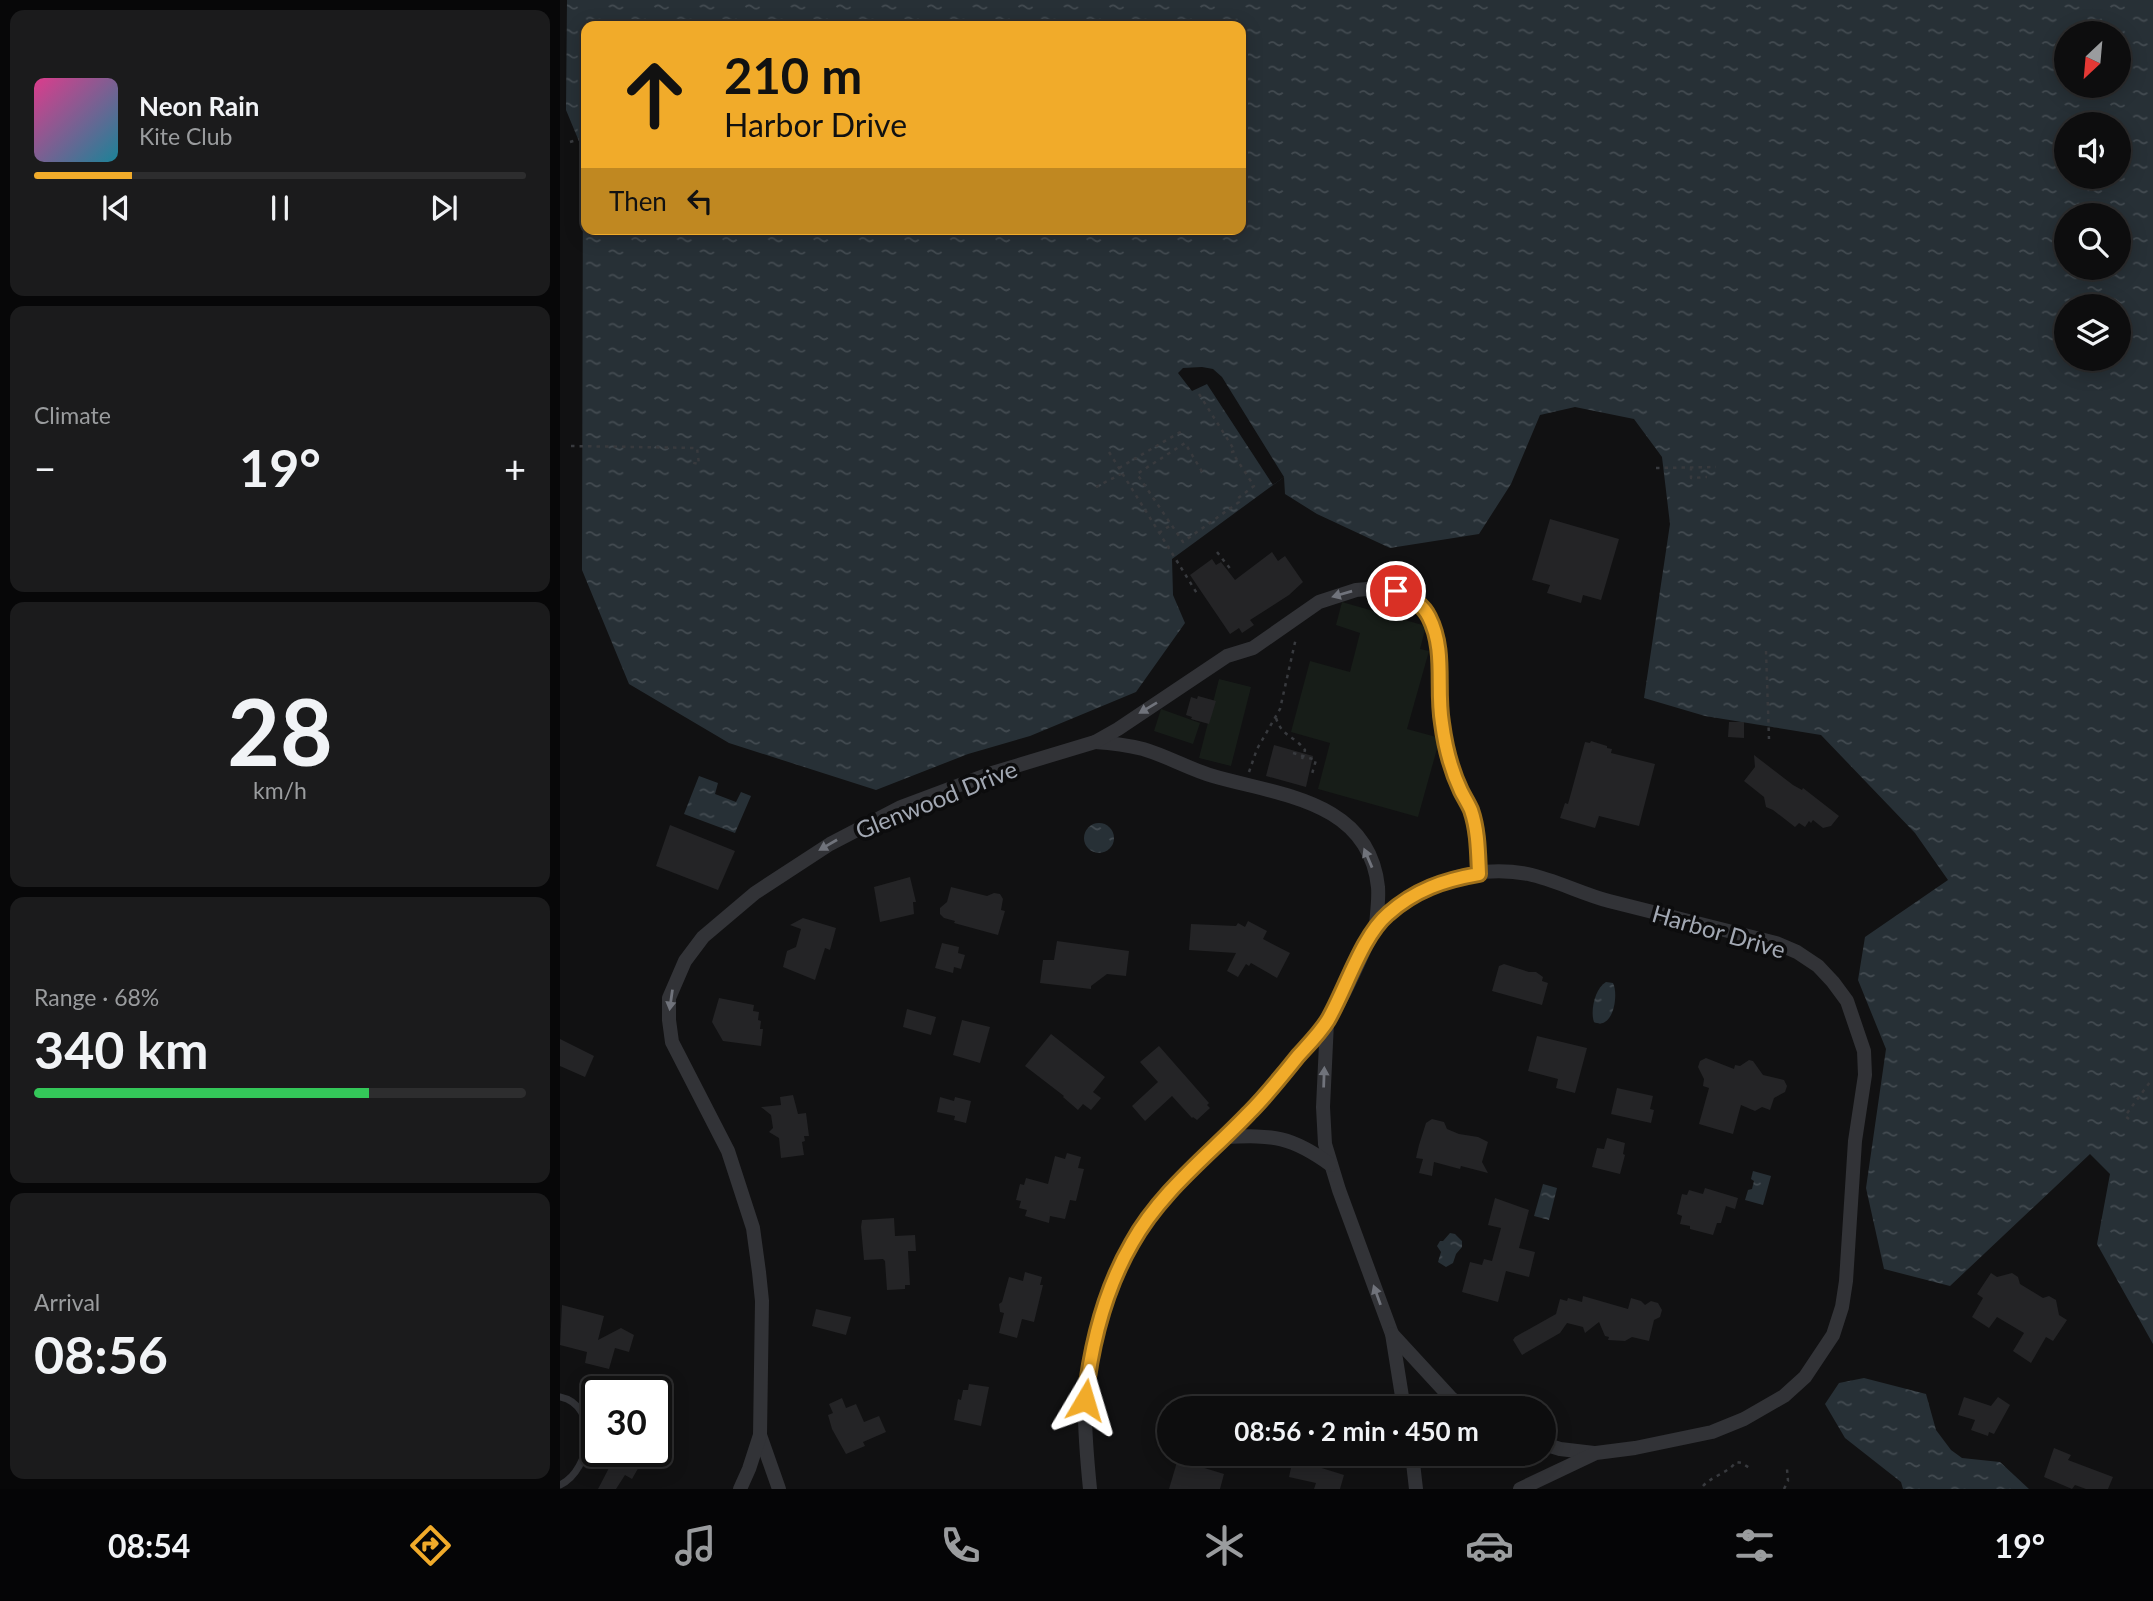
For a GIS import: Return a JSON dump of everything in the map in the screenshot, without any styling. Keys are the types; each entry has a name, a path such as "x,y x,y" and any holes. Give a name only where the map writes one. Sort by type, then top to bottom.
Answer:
{"street":[{"name":"Glenwood Drive","path":"740,1489 760,1435 762,1301 753,1228 728,1151 672,1042 669,998 685,961 703,937 755,893 837,840 901,807 966,782 1095,742 1227,656 1253,648 1319,602 1356,590 1378,588 1405,594 1417,601 1428,615 1439,654 1441,722 1456,777 1471,810 1478,841 1479,874"},
{"name":"Glenwood Drive","path":"1095,742 1117,743 1144,750 1209,775 1308,801 1330,812 1356,835 1370,859 1378,887 1376,925"},
{"name":"Harbor Drive","path":"1327,1022 1376,925 1424,888 1450,879 1479,874 1527,874 1597,898 1776,943 1818,966 1847,1001 1864,1051 1865,1075 1854,1141 1846,1281 1842,1307 1833,1335 1817,1360 1805,1377 1784,1396 1744,1419 1712,1432 1596,1453 1556,1448"},
{"path":"1090,1489 1085,1400 1090,1357 1100,1317 1131,1243 1152,1212 1200,1159 1270,1091 1327,1022"},
{"path":"1327,1022 1323,1107 1325,1144 1392,1334 1402,1396"},
{"path":"1225,1137 1273,1137 1296,1142 1331,1165"},
{"path":"1392,1334 1449,1396"},
{"name":"Glenwood Drive","path":"760,1435 779,1489"},
{"name":"Harbor Drive","path":"1520,1489 1596,1453"},
{"path":"1413,1466 1416,1489"}],"lane":[{"path":"560,1397 566,1398 577,1407 587,1432 587,1446 584,1459 576,1473 560,1485"}],"path":[{"path":"570,142 581,139"},
{"path":"1199,394 1235,450 1232,452 1254,486 1237,499 1239,502 1183,542 1137,474 1185,443 1205,475"},
{"path":"1119,468 1182,431"},
{"path":"571,446 698,449 699,464 690,462"},
{"path":"1109,452 1198,595"},
{"path":"1691,467 1691,478 1707,477"},
{"path":"1656,468 1716,467"},
{"path":"1096,487 1122,473"},
{"path":"1159,533 1171,525"},
{"path":"1217,552 1232,571"},
{"path":"1247,785 1254,755 1276,718 1296,639 1289,623"},
{"path":"1766,651 1769,740"},
{"path":"1276,718 1286,735 1302,745 1305,750 1303,757"},
{"path":"1293,753 1316,760 1312,774"},
{"path":"2129,1119 2124,1116 2150,1082 2153,1084"},
{"path":"1703,1486 1730,1469 1736,1462 1751,1469"},
{"path":"1784,1489 1788,1481 1787,1469"}],"shaded area":[{"path":"1342,602 1426,626 1420,649 1429,651 1407,729 1440,738 1418,817 1318,789 1330,743 1291,732 1310,661 1350,672 1360,633 1336,625"},
{"path":"1219,679 1251,687 1231,766 1199,758"},
{"path":"1161,709 1200,723 1193,744 1154,731"}],"water":[{"path":"567,0 2153,0 2153,1344 2097,1244 2110,1174 2090,1154 1950,1286 1884,1269 1866,1188 1886,1049 1858,980 1865,937 1948,880 1915,833 1821,735 1705,716 1644,698 1670,524 1662,457 1634,419 1575,407 1540,415 1511,484 1479,534 1390,548 1317,514 1285,494 1284,477 1172,559 1173,595 1185,623 1136,692 1030,736 968,754 876,790 729,743 629,684 582,570 583,235 1246,235 1246,21 581,21 581,146 566,110"},
{"path":"699,776 718,783 715,794 736,802 741,792 751,796 735,833 684,814"},
{"path":"1099,823 1105,824 1113,832 1113,844 1105,852 1099,853 1093,852 1085,844 1084,838 1085,832 1093,824"},
{"path":"1606,982 1613,983 1615,988 1613,1010 1606,1021 1594,1022 1593,1006 1596,994"},
{"path":"1753,1171 1771,1176 1763,1205 1745,1200 1748,1190 1752,1189"},
{"path":"1543,1184 1557,1188 1549,1220 1534,1216"},
{"path":"1450,1233 1462,1241 1462,1247 1453,1263 1446,1267 1438,1262 1441,1252 1437,1246"},
{"path":"1864,1378 1926,1394 1936,1430 1951,1450 1962,1458 2000,1462 2029,1489 1903,1489 1901,1482 1845,1438 1825,1404 1839,1383"}],"pier":[{"path":"1183,368 1213,369 1222,377 1284,477 1273,485 1207,384 1192,391 1178,373"}],"building":[{"path":"1550,519 1619,539 1601,600 1583,595 1581,603 1547,593 1550,585 1532,580"},
{"path":"1272,552 1278,561 1285,556 1303,582 1289,595 1250,620 1254,625 1242,633 1239,628 1230,634 1190,575 1212,559 1216,565 1221,562 1235,580"},
{"path":"1198,696 1216,701 1209,724 1186,715 1191,697 1197,699"},
{"path":"1729,722 1744,722 1744,738 1728,737"},
{"path":"1591,741 1612,749 1611,753 1655,764 1639,826 1599,816 1595,828 1560,818 1565,803 1568,804 1585,742"},
{"path":"1274,745 1313,756 1306,787 1266,776"},
{"path":"1754,755 1839,816 1831,826 1823,828 1813,820 1805,827 1799,823 1795,827 1766,807 1764,797 1744,781 1755,767"},
{"path":"670,825 735,851 718,890 656,866"},
{"path":"910,877 916,902 913,902 914,914 880,922 874,887"},
{"path":"951,887 987,896 1000,894 1003,899 1001,910 1005,911 998,935 954,923 955,921 940,914 940,908 947,902"},
{"path":"803,918 836,928 830,950 825,948 815,980 783,967 787,951 796,947 801,929 790,925"},
{"path":"1248,921 1267,931 1263,939 1290,953 1277,978 1251,963 1249,966 1246,964 1238,977 1227,971 1236,953 1189,950 1191,924 1236,926 1238,923 1245,927"},
{"path":"1057,941 1129,951 1126,976 1107,974 1091,986 1091,989 1040,983 1043,960 1054,960"},
{"path":"942,943 959,947 958,953 965,955 961,969 954,967 953,973 935,968"},
{"path":"1504,964 1536,972 1543,977 1542,981 1548,983 1542,1005 1492,991 1499,966"},
{"path":"719,998 754,1005 753,1011 759,1012 760,1029 763,1029 761,1046 723,1041 712,1022"},
{"path":"907,1009 936,1017 931,1035 903,1027"},
{"path":"962,1020 990,1027 980,1063 953,1055"},
{"path":"1051,1034 1105,1077 1093,1092 1101,1098 1091,1110 1083,1104 1078,1110 1025,1066"},
{"path":"1537,1036 1587,1048 1575,1093 1556,1088 1558,1079 1528,1071"},
{"path":"560,1039 594,1056 585,1077 560,1066"},
{"path":"1159,1046 1209,1103 1207,1105 1210,1108 1197,1120 1172,1096 1145,1121 1132,1106 1158,1082 1140,1062"},
{"path":"1706,1058 1734,1069 1735,1065 1753,1061 1763,1075 1784,1080 1787,1086 1785,1092 1774,1098 1770,1110 1762,1107 1755,1111 1741,1105 1733,1134 1699,1124 1709,1088 1703,1086 1704,1079 1698,1067 1700,1061"},
{"path":"1617,1088 1653,1096 1651,1123 1611,1114"},
{"path":"793,1095 798,1114 806,1113 809,1136 804,1136 805,1141 802,1142 804,1155 781,1158 779,1138 769,1132 773,1128 771,1115 761,1107 781,1105 780,1097"},
{"path":"940,1097 954,1101 955,1097 971,1101 966,1123 954,1120 955,1116 937,1112"},
{"path":"1432,1119 1444,1122 1447,1129 1459,1134 1478,1137 1488,1142 1482,1162 1488,1173 1434,1162 1432,1176 1419,1173 1423,1159 1416,1158 1419,1145 1426,1123"},
{"path":"1607,1138 1625,1143 1620,1174 1592,1167 1597,1148 1604,1149"},
{"path":"1067,1153 1081,1157 1078,1168 1084,1169 1076,1201 1070,1200 1065,1219 1050,1216 1049,1223 1025,1216 1027,1210 1019,1208 1021,1201 1016,1200 1020,1184 1024,1185 1026,1178 1048,1184 1055,1156 1065,1159"},
{"path":"1705,1188 1738,1198 1735,1209 1726,1206 1721,1223 1717,1223 1713,1235 1680,1224 1682,1216 1677,1214 1682,1194 1687,1195 1689,1190 1703,1194"},
{"path":"1495,1198 1529,1210 1519,1248 1535,1252 1529,1277 1506,1271 1498,1302 1462,1292 1470,1262 1482,1265 1484,1259 1492,1261 1501,1228 1488,1225"},
{"path":"894,1218 895,1236 915,1235 916,1251 908,1251 910,1285 905,1285 905,1289 887,1290 885,1261 864,1260 861,1227 862,1220"},
{"path":"1025,1272 1042,1277 1040,1285 1043,1285 1034,1322 1022,1319 1017,1338 999,1333 1004,1313 1000,1312 999,1304 1002,1302 1009,1277 1023,1281"},
{"path":"1991,1273 1997,1277 2012,1273 2018,1277 2020,1284 2043,1298 2049,1296 2056,1300 2059,1315 2067,1320 2053,1341 2046,1337 2031,1363 2013,1351 2024,1333 1997,1317 1989,1328 1972,1317 1983,1298 1977,1294"},
{"path":"1583,1296 1628,1309 1631,1298 1645,1305 1651,1301 1658,1303 1662,1310 1660,1317 1654,1320 1649,1341 1632,1337 1625,1341 1608,1340 1609,1337 1605,1336 1599,1322 1585,1333 1583,1327 1567,1323 1560,1333 1522,1355 1513,1340 1515,1337 1556,1314 1560,1299 1582,1302"},
{"path":"562,1305 604,1316 598,1340 621,1328 634,1335 629,1352 615,1348 609,1369 585,1363 587,1352 560,1345"},
{"path":"816,1309 851,1317 846,1335 812,1326"},
{"path":"969,1384 989,1387 981,1426 954,1420 958,1399 961,1400 963,1390 968,1390"},
{"path":"1964,1397 1991,1406 1998,1397 2010,1405 1994,1434 1989,1432 1988,1436 1971,1430 1975,1420 1958,1415"},
{"path":"842,1398 846,1408 856,1404 864,1422 879,1416 886,1432 863,1442 865,1446 846,1454 832,1429 828,1415 833,1413 829,1404"},
{"path":"2054,1448 2071,1455 2068,1460 2113,1477 2108,1489 2086,1489 2075,1485 2072,1489 2044,1477"},
{"path":"1176,1466 1198,1466 1224,1474 1220,1489 1169,1489"},
{"path":"1291,1466 1315,1466 1344,1475 1340,1489 1314,1489 1316,1483 1289,1477"},
{"path":"609,1467 639,1467 632,1479 625,1475 616,1489 598,1489"}],"route":[{"path":"1085,1400 1090,1357 1100,1317 1131,1243 1152,1212 1200,1159 1250,1113 1327,1022 1376,925 1424,888 1458,877 1479,874 1478,841 1471,810 1460,789 1441,722 1439,654 1434,631 1428,615 1417,601 1396,591"}]}
